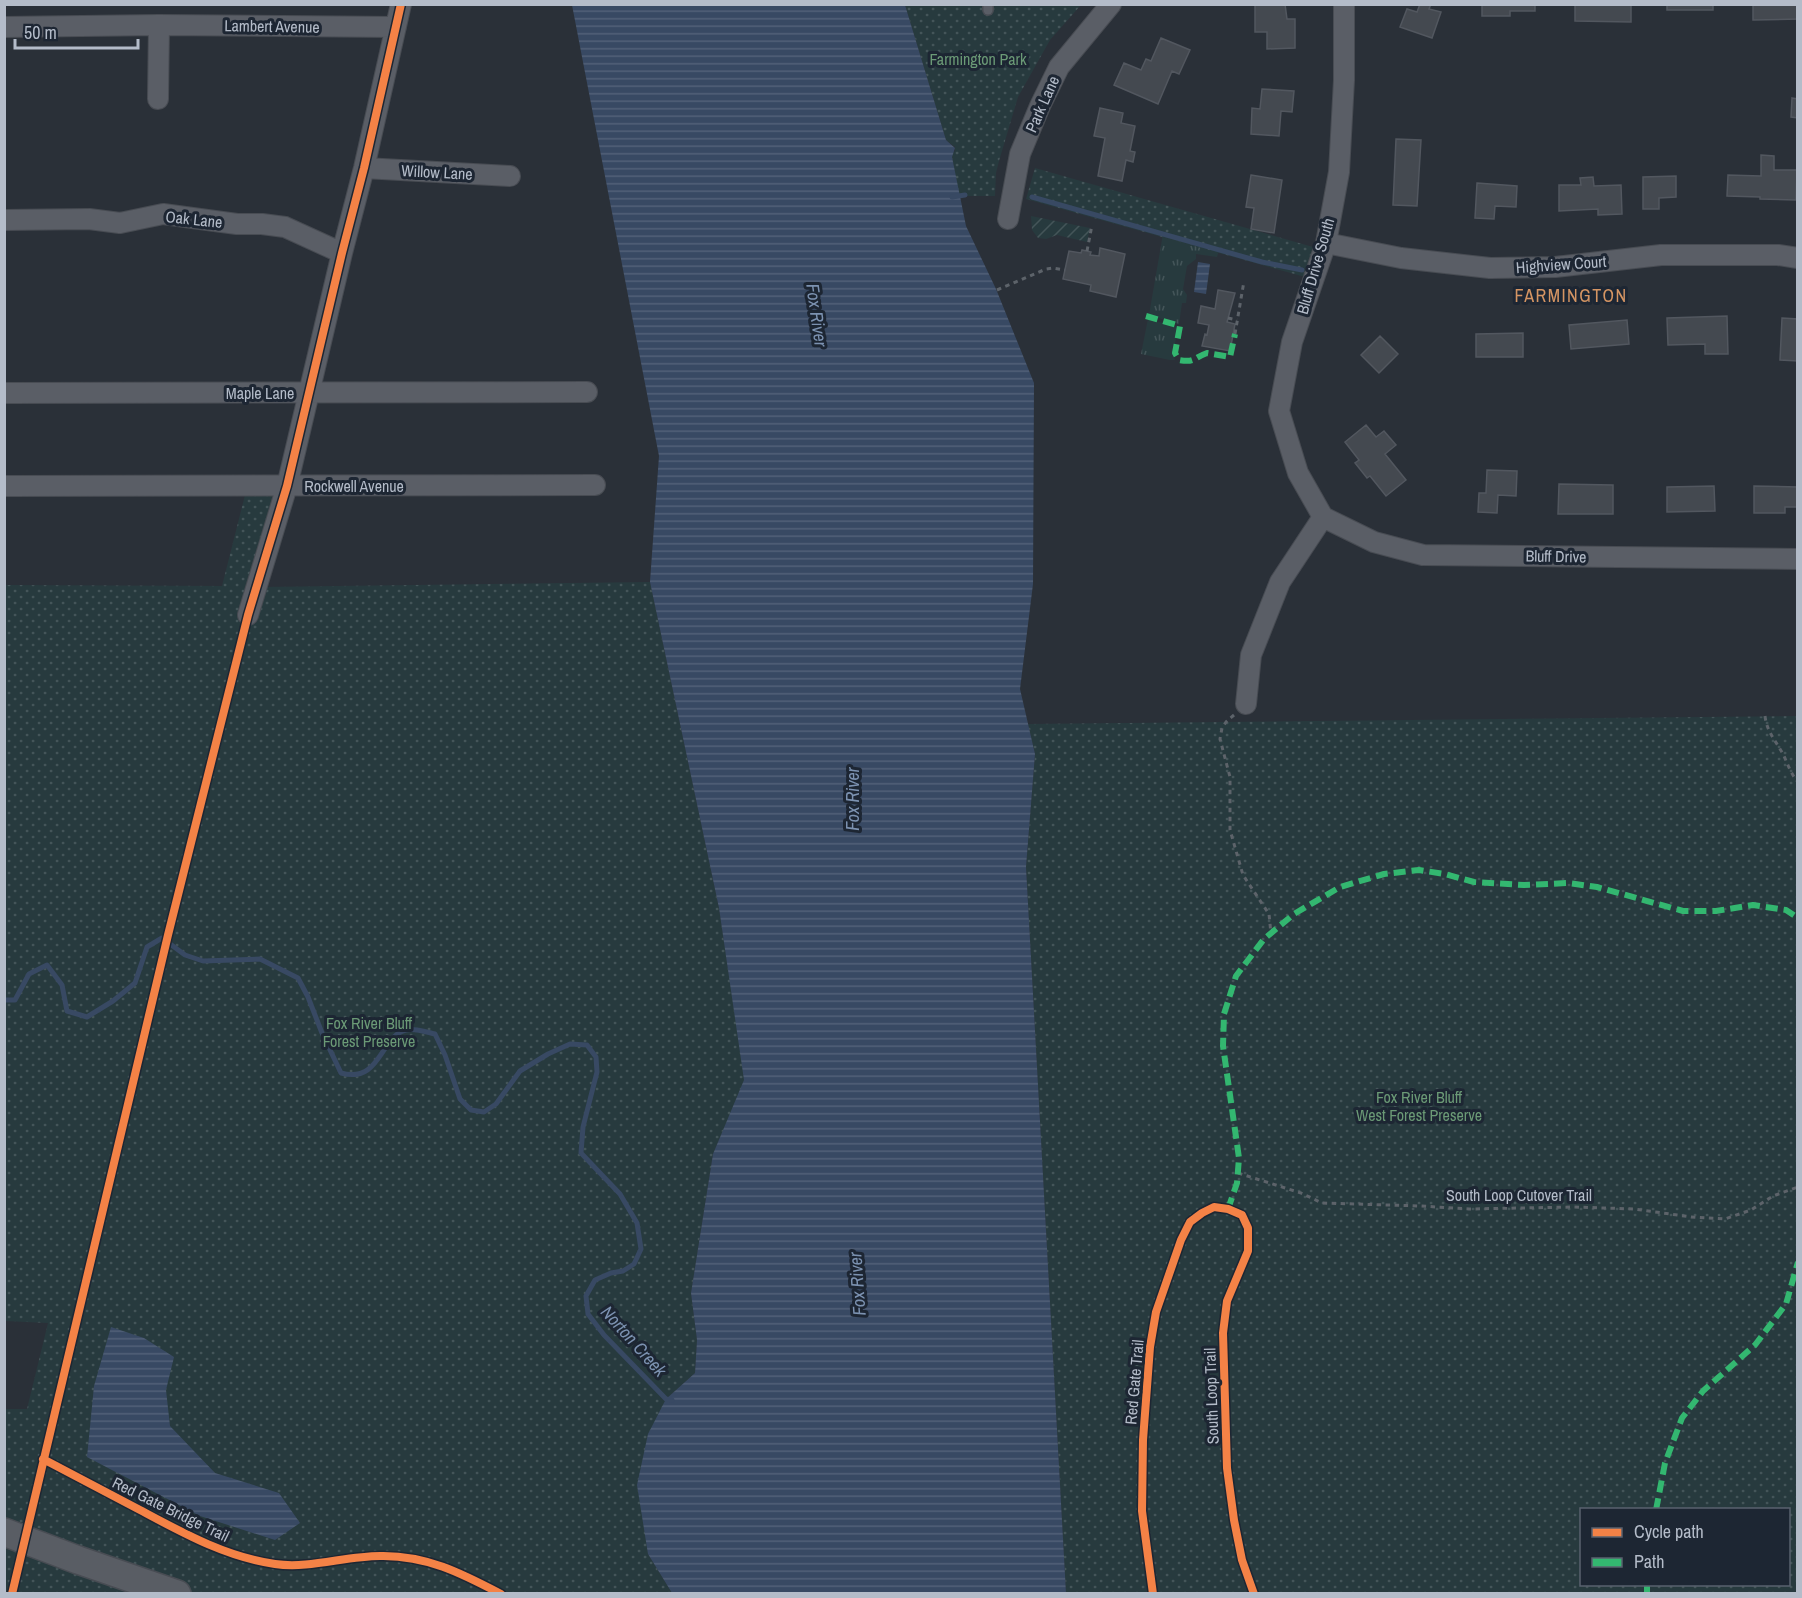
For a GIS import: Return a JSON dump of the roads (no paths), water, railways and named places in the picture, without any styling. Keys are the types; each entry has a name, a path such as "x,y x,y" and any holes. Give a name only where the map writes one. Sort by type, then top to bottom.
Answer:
{"main road":[{"path":"4,1532 177,1593"}],"street":[{"path":"248,615 287,486 401,4"},
{"name":"Park Lane","path":"1008,219 1020,154 1040,106 1059,67 1111,4"},
{"name":"Bluff Drive South","path":"1323,517 1298,473 1279,411 1292,342 1326,243 1339,171 1344,80 1344,4"},
{"path":"158,99 159,25"},
{"name":"Lambert Avenue","path":"4,27 159,25 396,27"},
{"name":"Willow Lane","path":"364,168 510,176"},
{"name":"Oak Lane","path":"4,220 89,219 120,223 163,214 237,224 285,227 342,253"},
{"name":"Highview Court","path":"1326,243 1401,258 1490,268 1555,267 1661,255 1778,255 1797,258"},
{"name":"Maple Lane","path":"4,393 587,392"},
{"name":"Rockwell Avenue","path":"4,486 595,485"},
{"path":"1246,704 1251,655 1280,582 1323,517"},
{"name":"Bluff Drive","path":"1323,517 1374,542 1423,555 1797,559"}],"water":[{"name":"Fox River","path":"572,5 905,5 946,140 955,148 952,157 966,226 996,289 1034,383 1033,584 1020,689 1035,754 1026,867 1066,1593 672,1593 648,1554 637,1485 648,1434 666,1399 695,1373 697,1340 691,1293 713,1154 744,1080 719,908 650,582 659,456"},
{"path":"1198,262 1210,264 1206,294 1194,292"},
{"path":"111,1327 144,1338 174,1357 166,1390 170,1426 215,1473 279,1493 300,1523 275,1540 200,1516 87,1457 94,1386"}],"waterway":[{"path":"952,197 965,195"},
{"path":"1032,197 1262,262 1302,270"},
{"name":"Norton Creek","path":"4,1000 15,1000 29,974 47,965 62,985 67,1011 87,1017 113,1001 135,983 147,947 162,938 185,955 203,961 260,959 298,978 341,1073 354,1075 364,1072 379,1058 397,1034 406,1030 435,1034 460,1099 471,1110 484,1112 496,1104 520,1071 570,1044 587,1045 596,1057 597,1072 583,1127 581,1153 620,1194 637,1223 641,1249 634,1264 623,1271 595,1280 586,1296 588,1314 604,1335 666,1399 672,1400"}],"district":[{"name":"FARMINGTON","path":"1571,295"}],"park label":[{"name":"Farmington Park","path":"978,59"},
{"name":"Fox River Bluff Forest Preserve","path":"369,1032"},
{"name":"Fox River Bluff West Forest Preserve","path":"1419,1106"}]}
